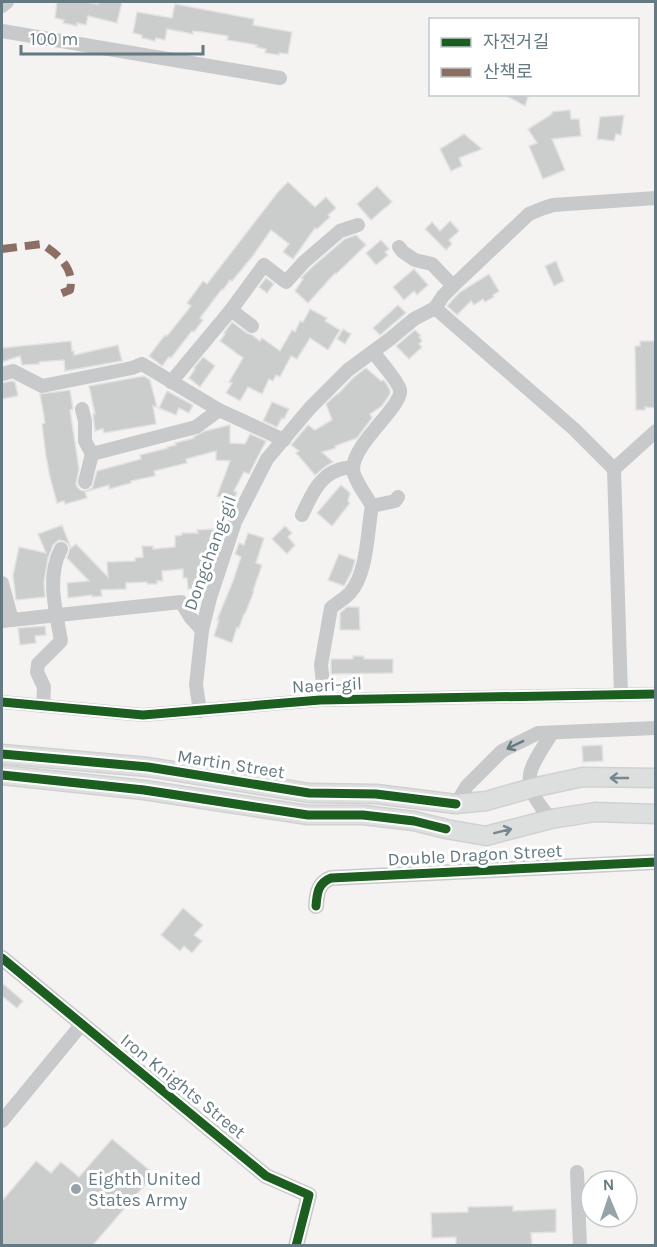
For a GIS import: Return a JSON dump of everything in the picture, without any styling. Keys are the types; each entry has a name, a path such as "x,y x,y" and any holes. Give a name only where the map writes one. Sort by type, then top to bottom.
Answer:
{"main road":[{"name":"Martin Street","path":"2,754 148,767 309,793 376,795 456,804 486,801 583,777 656,778"},
{"path":"2,775 144,790 308,815 363,815 414,820 446,829 486,836 551,819 594,812 656,814"}],"street":[{"path":"2,6 7,2"},
{"path":"2,31 280,78"},
{"name":"Dongchang-gil","path":"200,711 196,685 202,630 210,598 236,522 267,459 310,408 348,370 414,319 435,308 453,286 529,214 553,205 656,198"},
{"path":"171,382 231,310 264,265 286,282 303,262 340,231 358,225"},
{"path":"399,247 415,260 432,264 453,286"},
{"path":"435,308 574,429 614,469 621,695"},
{"path":"231,310 252,326"},
{"path":"325,700 321,665 332,608 350,593 357,582 367,549 372,506 354,474 353,467 359,450 396,404 400,395 399,387 373,352"},
{"path":"2,374 13,371 42,386 142,364 219,410 284,440"},
{"path":"82,409 85,421 85,441 92,454 85,482"},
{"path":"92,454 196,427 219,410"},
{"path":"614,469 656,431"},
{"path":"302,515 313,492 325,477 338,470 353,467"},
{"path":"372,506 395,501 398,497"},
{"path":"43,706 44,687 38,672 38,664 62,641 53,576 55,560 60,549"},
{"path":"2,583 7,620 181,602 202,630"},
{"name":"Naeri-gil","path":"2,702 143,715 325,700 656,694"},
{"path":"456,804 467,786 502,751 538,733 656,728"},
{"path":"551,819 540,806 532,788 530,776 552,733"},
{"name":"Double Dragon Street","path":"316,906 320,886 331,878 656,862"},
{"name":"Iron Knights Street","path":"2,958 266,1176 309,1195 296,1245"},
{"path":"2,1120 82,1024"},
{"path":"577,1172 580,1245"}],"building":[{"path":"57,2 98,4 98,2 122,2 117,23 88,16 86,25 77,23 77,26 63,23 64,20 55,18"},
{"path":"175,4 254,19 253,25 292,32 288,54 265,53 266,49 256,47 257,45 227,40 228,36 202,32 193,31 193,34 167,29 165,40 156,38 155,41 133,33 137,12 172,18"},
{"path":"507,96 526,96 525,106"},
{"path":"570,110 571,119 579,119 581,136 552,139 565,170 543,179 529,146 537,143 528,129 552,112"},
{"path":"624,115 621,135 616,134 614,141 597,139 600,117"},
{"path":"464,134 482,149 459,158 462,166 451,171 440,149"},
{"path":"288,182 315,207 326,197 336,208 328,215 330,217 317,229 315,228 293,259 283,252 289,244 271,230 252,257 232,281 230,280 222,289 200,318 203,320 194,332 192,331 162,366 149,356 191,306 187,303 203,281 207,284"},
{"path":"377,186 392,202 371,220 357,204"},
{"path":"450,221 459,231 449,240 452,244 446,250 425,229 432,222 440,231"},
{"path":"356,235 366,245 335,273 308,303 295,291 303,279 301,278 345,239"},
{"path":"381,240 389,249 385,252 388,255 376,265 366,253"},
{"path":"556,261 564,281 554,286 545,266"},
{"path":"414,269 428,285 417,295 414,291 404,300 393,287"},
{"path":"489,274 499,291 493,295 494,297 485,302 483,299 474,305 471,301 457,315 447,306 460,292"},
{"path":"266,278 274,284 267,293 259,287"},
{"path":"398,305 406,313 380,335 373,328"},
{"path":"310,309 327,318 325,321 340,330 328,350 310,338 297,359 291,356 280,377 276,375 273,381 269,379 262,394 248,387 240,401 226,393 232,383 229,382 243,358 220,341 232,322 260,341 262,338 280,351 292,330 295,332 300,321 303,322"},
{"path":"343,329 351,334 345,344 337,339"},
{"path":"415,330 421,336 419,337 422,341 419,344 422,347 409,359 396,346"},
{"path":"71,341 74,355 118,345 122,361 65,371 64,360 22,365 20,356 2,362 2,348"},
{"path":"640,341 656,341 656,408 645,407 645,410 636,410 635,346 640,346"},
{"path":"203,357 215,366 200,387 189,378"},
{"path":"366,368 381,381 384,380 390,394 382,406 370,414 372,418 357,438 322,452 333,462 315,475 296,453 299,451 291,445 308,425 315,430 332,420 326,404"},
{"path":"144,376 150,380 157,407 153,406 156,424 104,433 103,429 95,431 93,414 95,414 89,386"},
{"path":"15,382 18,396 2,399 2,383"},
{"path":"70,390 73,409 70,410 79,469 76,484 82,491 92,488 97,471 141,459 140,455 168,448 205,431 230,425 230,443 245,444 250,434 266,441 249,474 244,472 234,491 237,492 233,502 217,496 230,461 216,460 216,451 186,459 187,463 154,471 155,476 109,489 109,485 85,492 87,498 65,504 64,501 57,503 46,456 42,424 45,423 40,394"},
{"path":"167,391 193,405 189,413 179,408 176,415 159,408"},
{"path":"272,402 289,409 277,427 263,421"},
{"path":"341,485 350,493 348,501 350,503 332,526 317,513"},
{"path":"62,525 71,548 76,544 108,577 107,562 135,561 135,558 143,557 142,546 153,546 153,549 175,547 175,536 182,535 182,533 198,533 197,530 215,529 215,532 218,532 219,543 216,552 204,553 204,574 207,574 207,579 204,588 188,589 187,578 183,578 183,569 162,571 163,581 157,581 157,584 126,583 126,589 101,590 102,596 68,598 67,583 89,581 67,558 70,548 68,544 59,540 53,545 48,558 44,582 45,597 16,600 13,575 19,547 46,553 38,534"},
{"path":"285,526 292,533 288,537 295,545 287,554 272,539"},
{"path":"248,533 264,538 256,563 262,565 254,591 232,643 214,636 219,620 217,620 241,557 235,554 239,543 244,545"},
{"path":"339,554 355,560 344,586 328,580"},
{"path":"347,607 359,607 360,630 340,630 340,613"},
{"path":"45,626 46,635 35,636 36,643 20,645 18,628"},
{"path":"353,656 364,656 364,659 393,659 393,673 331,674 331,659 353,659"},
{"path":"602,745 603,761 583,762 582,746"},
{"path":"183,908 203,925 194,935 202,941 192,953 184,946 180,951 161,935"},
{"path":"2,983 23,1001 17,1008 2,996"},
{"name":"Eighth United States Army","path":"112,1139 154,1174 93,1245 2,1245 2,1201 36,1161 51,1173 61,1162 79,1177"},
{"path":"513,1206 513,1211 556,1209 556,1232 531,1233 532,1245 456,1245 456,1237 432,1238 431,1213 468,1212 468,1207"}],"marked path":[{"path":"2,249 42,244 54,253 68,269 71,282 70,290 60,294"}],"cycle path":[{"path":"2,702 143,715 320,700 656,694"},
{"path":"2,754 148,767 309,793 376,794 456,804"},
{"path":"2,775 144,790 308,815 363,815 414,821 446,829"},
{"path":"316,906 321,886 331,878 656,862"},
{"path":"2,958 266,1176 309,1195 296,1246"}],"place":[{"name":"Eighth United States Army","path":"76,1189"}]}
